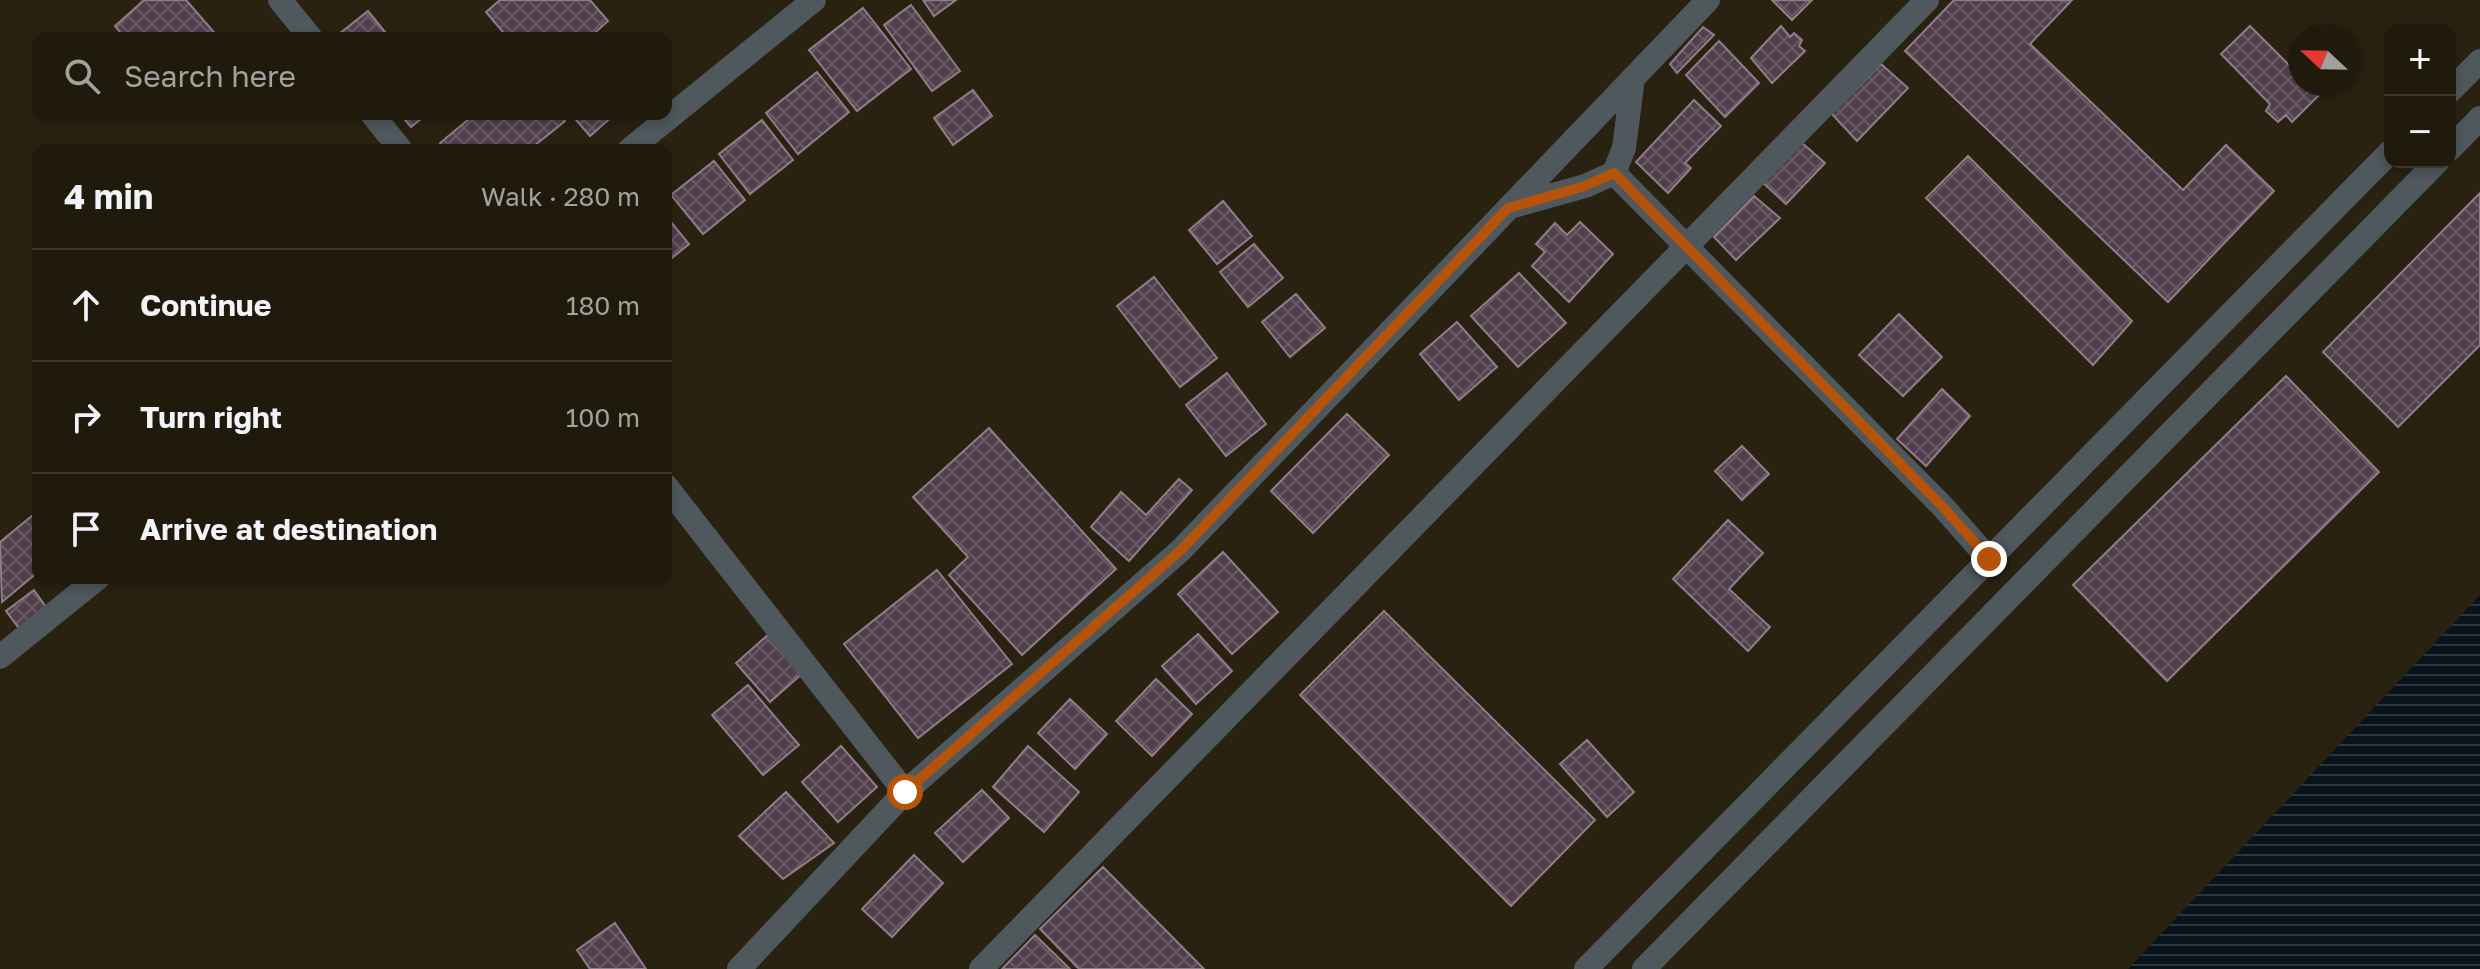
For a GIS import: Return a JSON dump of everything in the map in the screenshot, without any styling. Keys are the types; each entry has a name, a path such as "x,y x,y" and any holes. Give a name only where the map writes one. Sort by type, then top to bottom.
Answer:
{"street":[{"path":"280,0 306,32"},
{"path":"672,115 814,0"},
{"path":"739,969 905,792 1181,550 1708,0"},
{"path":"981,969 1927,0"},
{"path":"2456,85 2480,61"},
{"path":"1508,208 1585,186 1614,173 1624,148 1633,78"},
{"path":"2456,143 2480,118"},
{"path":"377,120 396,144"},
{"path":"636,144 666,120"},
{"path":"1586,969 2384,158"},
{"path":"1644,969 2431,168"},
{"path":"1614,173 1944,508 1989,559"},
{"path":"672,494 905,792"},
{"path":"0,657 91,584"}],"shaded area":[{"path":"2480,595 2480,969 2128,969"}],"building":[{"path":"144,0 186,0 214,32 120,32 115,26"},
{"path":"500,0 590,0 608,21 596,32 503,32 486,12"},
{"path":"923,0 956,0 934,16"},
{"path":"1772,0 1812,0 1792,20"},
{"path":"1954,0 2072,0 2030,44 2183,190 2226,145 2274,191 2168,302 1905,51"},
{"path":"911,5 960,71 932,91 884,25"},
{"path":"863,8 911,69 857,111 809,50"},
{"path":"368,11 385,32 342,32"},
{"path":"1781,26 1790,37 1794,33 1802,40 1799,46 1805,51 1772,83 1751,58"},
{"path":"2250,26 2288,64 2288,96 2318,96 2292,122 2286,115 2278,122 2266,111 2270,104 2221,54"},
{"path":"1703,27 1714,35 1677,73 1670,64"},
{"path":"1719,41 1759,83 1725,117 1686,75"},
{"path":"1881,64 1908,88 1857,141 1831,113"},
{"path":"817,72 849,112 798,154 766,113"},
{"path":"973,90 992,116 953,145 934,118"},
{"path":"1694,100 1721,126 1685,163 1691,168 1668,193 1636,162"},
{"path":"405,120 420,120 411,127"},
{"path":"468,120 565,121 536,144 440,143"},
{"path":"576,120 608,120 590,136"},
{"path":"762,120 793,160 750,194 719,154"},
{"path":"1801,142 1825,163 1786,204 1762,182"},
{"path":"1968,156 2132,321 2093,365 1926,198"},
{"path":"714,161 745,200 703,234 672,194"},
{"path":"2480,193 2480,345 2398,427 2323,352"},
{"path":"1754,196 1780,218 1736,260 1714,237"},
{"path":"1223,201 1252,236 1217,264 1189,230"},
{"path":"1580,222 1613,254 1569,302 1532,266 1545,252 1536,244 1555,223 1567,235"},
{"path":"672,223 689,244 672,258"},
{"path":"1254,244 1283,278 1248,307 1220,272"},
{"path":"1519,273 1566,323 1518,367 1471,316"},
{"path":"1154,277 1217,358 1180,387 1117,306"},
{"path":"1296,294 1325,328 1290,357 1262,322"},
{"path":"1899,314 1942,357 1903,396 1859,355"},
{"path":"1457,322 1497,367 1459,400 1420,354"},
{"path":"1227,373 1266,424 1226,456 1186,405"},
{"path":"2286,376 2379,472 2167,681 2073,585"},
{"path":"1942,389 1970,416 1926,466 1897,439"},
{"path":"1347,414 1389,455 1313,533 1271,491"},
{"path":"989,428 1116,569 1022,655 949,575 968,557 913,497"},
{"path":"1742,446 1769,474 1742,500 1715,471"},
{"path":"1179,479 1192,490 1129,561 1091,527 1121,492 1146,515"},
{"path":"32,516 32,577 2,602 0,542"},
{"path":"1728,520 1763,553 1729,589 1770,627 1748,651 1673,579"},
{"path":"1223,552 1278,612 1232,654 1178,594"},
{"path":"937,570 1012,664 918,738 844,644"},
{"path":"34,590 48,610 21,631 6,611"},
{"path":"1384,611 1595,820 1511,906 1300,695"},
{"path":"769,634 803,673 770,702 736,663"},
{"path":"1198,634 1232,671 1196,704 1162,666"},
{"path":"1156,679 1192,714 1152,756 1116,721"},
{"path":"748,685 799,745 763,775 712,715"},
{"path":"1070,699 1107,734 1075,769 1038,733"},
{"path":"1587,740 1634,792 1607,817 1560,764"},
{"path":"841,746 877,787 838,822 802,782"},
{"path":"1028,746 1079,792 1044,832 993,787"},
{"path":"982,790 1009,818 963,862 935,833"},
{"path":"786,792 834,843 783,879 739,836"},
{"path":"914,855 943,883 892,937 862,909"},
{"path":"1103,867 1204,969 1079,969 1040,929"},
{"path":"615,923 646,969 590,969 577,950"},
{"path":"1035,935 1070,969 1002,969"}],"route":[{"path":"905,792 1181,550 1508,208 1585,186 1614,173 1944,508 1989,559"}]}
